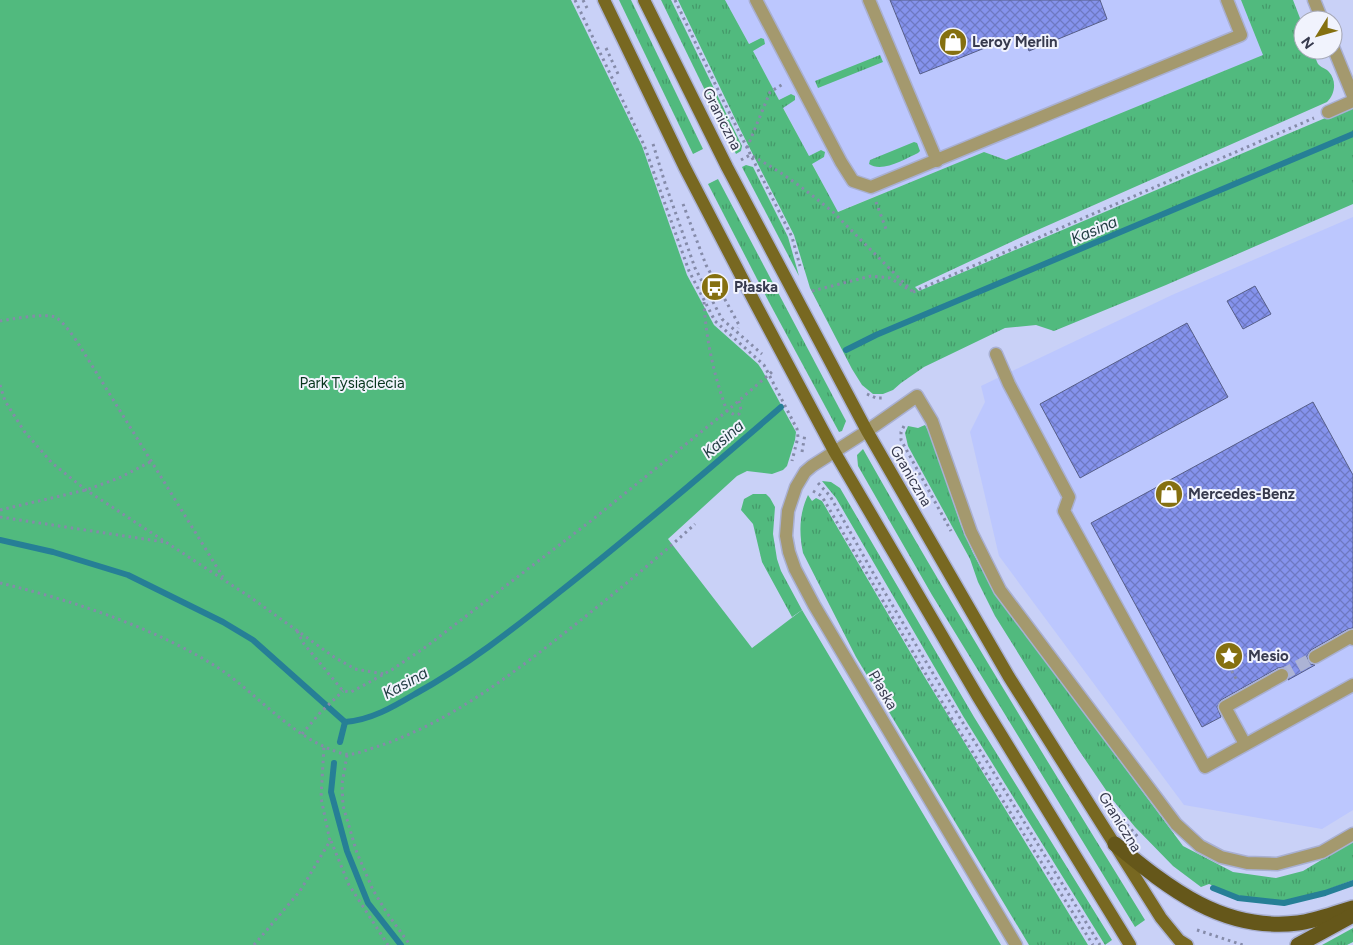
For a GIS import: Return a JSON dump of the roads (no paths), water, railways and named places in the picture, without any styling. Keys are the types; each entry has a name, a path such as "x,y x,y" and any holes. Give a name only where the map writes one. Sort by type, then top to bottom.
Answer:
{"highway":[{"path":"1115,844 1141,866 1185,896 1209,910 1238,920 1265,924 1299,923 1353,908"},
{"path":"1298,945 1353,915"}],"main road":[{"path":"604,0 684,166 834,451 978,696 1130,945"},
{"name":"Graniczna","path":"644,0 727,167 867,431 1009,677 1161,918 1179,940 1187,945"}],"street":[{"path":"756,0 841,162 854,181 871,187 1241,35 1227,0"},
{"path":"869,0 936,160"},
{"path":"1338,60 1353,96"},
{"path":"1328,112 1353,102"},
{"path":"996,354 1009,384 1069,497 1064,511 1204,766 1353,685"},
{"name":"Płaska","path":"1016,945 814,605 792,561 786,536 786,523 791,498 805,472 917,396 932,420 971,532 1000,590 1182,829 1200,846 1221,857 1247,863 1276,864 1322,852 1353,834"},
{"path":"1315,657 1352,636 1353,639"},
{"path":"1245,744 1225,707 1282,675"}],"waterway":[{"name":"Kasina","path":"846,350 876,335 1353,134"},
{"name":"Kasina","path":"0,540 53,552 128,575 223,622 253,640 345,722 355,721 373,716 398,704 452,672 488,647 614,548 781,407"},
{"path":"340,742 345,722"},
{"path":"334,763 331,792 347,851 368,903 401,945"},
{"path":"1213,888 1238,898 1284,903 1325,893 1353,883"}],"tunnel":[{"path":"1282,675 1315,657"}],"place":[{"name":"Leroy Merlin","path":"953,42"},
{"name":"Płaska","path":"715,287"},
{"name":"Mercedes-Benz","path":"1169,494"},
{"name":"Mesio","path":"1229,656"}],"park label":[{"name":"Park Tysiąclecia","path":"352,383"}]}
